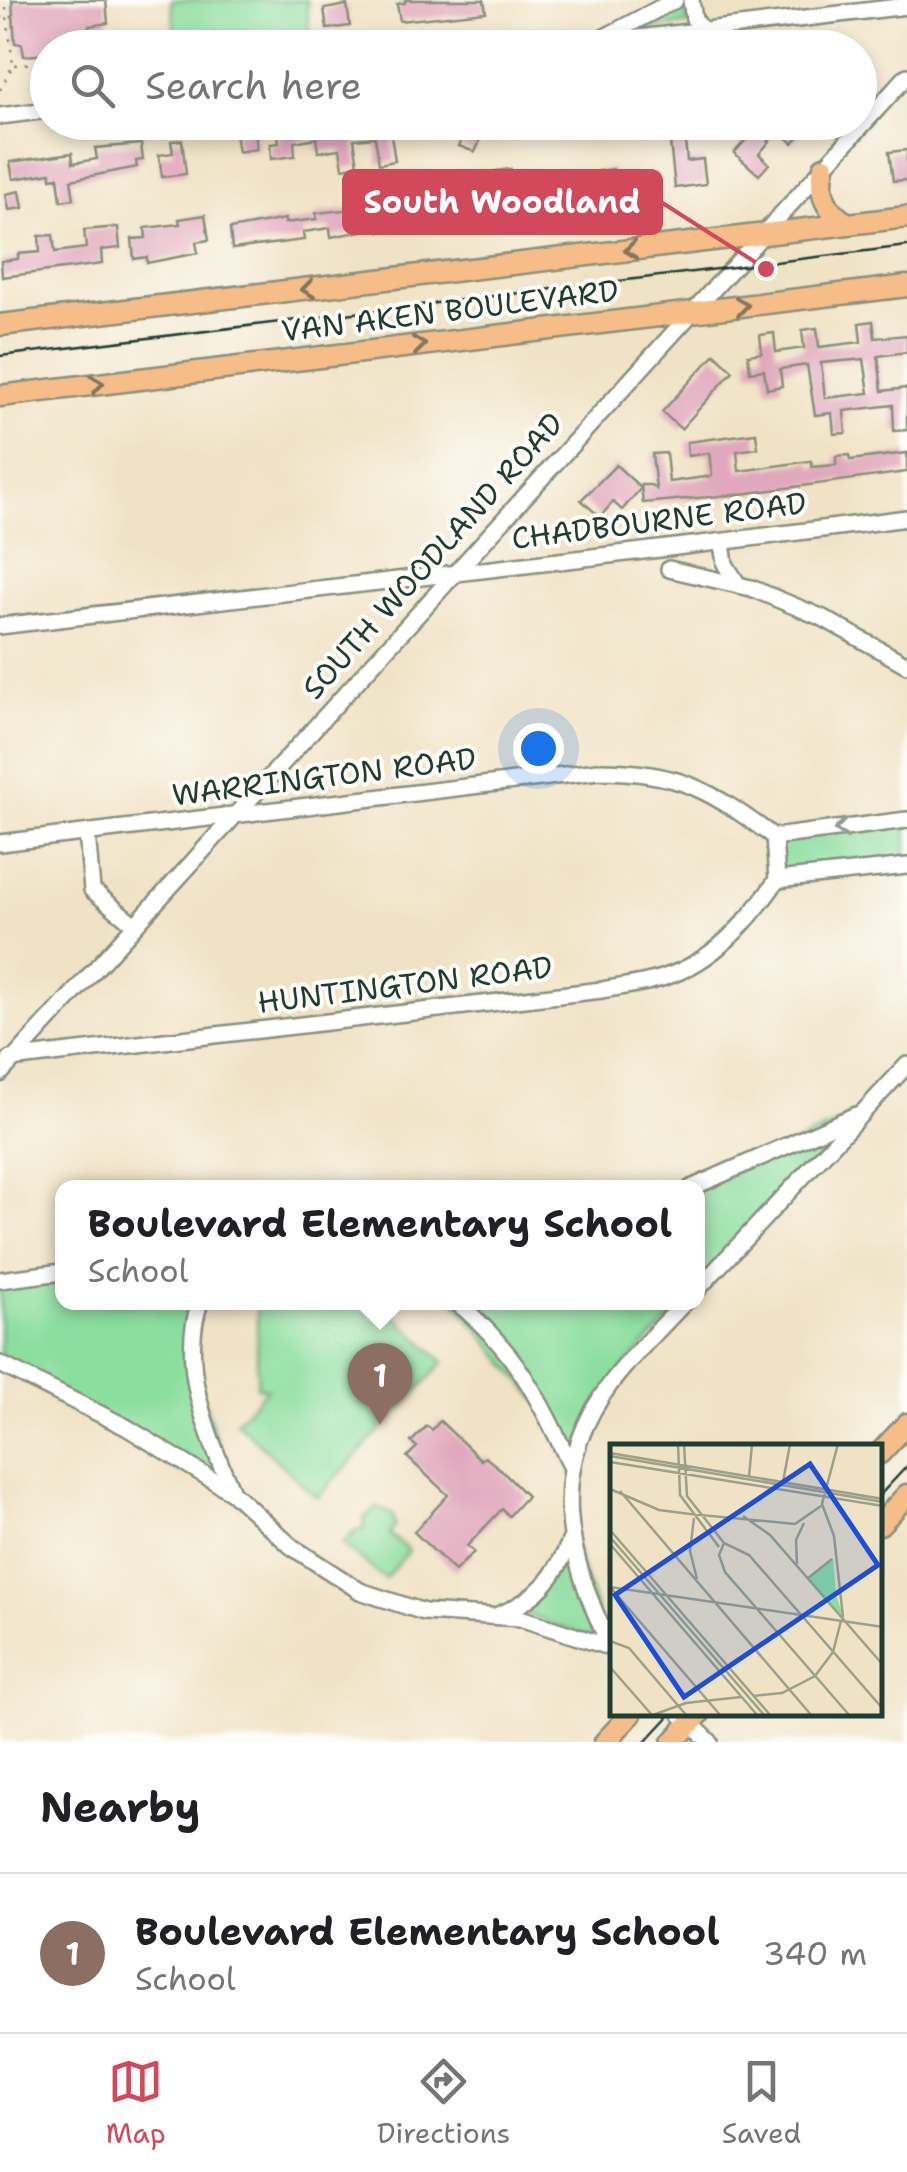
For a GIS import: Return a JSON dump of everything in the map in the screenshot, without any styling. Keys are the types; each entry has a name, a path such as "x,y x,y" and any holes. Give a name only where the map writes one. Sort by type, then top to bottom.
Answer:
{"main road":[{"path":"824,166 821,180 828,210 848,224"},
{"name":"VAN AKEN BOULEVARD","path":"0,326 907,217"},
{"name":"VAN AKEN BOULEVARD","path":"0,396 907,286"},
{"path":"882,1451 907,1424"},
{"path":"882,1522 906,1499"},
{"path":"605,1742 628,1717"},
{"path":"673,1742 690,1717"}],"street":[{"path":"618,30 675,0"},
{"path":"691,0 694,19 701,28"},
{"path":"687,30 907,6"},
{"name":"SOUTH WOODLAND ROAD","path":"877,109 907,76"},
{"path":"0,116 30,112"},
{"name":"SOUTH WOODLAND ROAD","path":"0,1074 7,1060 135,925 848,140"},
{"name":"CHADBOURNE ROAD","path":"0,626 907,518"},
{"path":"722,542 725,564 737,583"},
{"path":"669,569 737,583 824,618 907,665"},
{"name":"WARRINGTON ROAD","path":"0,844 598,771 642,771 684,780 726,801 774,837"},
{"path":"907,820 774,837 776,880 907,866"},
{"path":"87,833 92,890 135,925"},
{"name":"HUNTINGTON ROAD","path":"7,1060 602,990 665,977 701,959 747,924 776,880"},
{"path":"705,1281 907,1065"},
{"path":"705,1181 864,1111"},
{"path":"0,1280 55,1273"},
{"path":"198,1310 192,1342 196,1386 214,1449 232,1492"},
{"path":"465,1310 516,1361 570,1464"},
{"path":"610,1645 586,1595 571,1538 570,1464 600,1400 678,1310"},
{"path":"0,1364 126,1427 232,1492 292,1547 360,1590 424,1612 520,1618 610,1647"},
{"path":"495,1616 540,1592 559,1568 571,1538"},
{"path":"690,1717 710,1742"}],"path":[{"path":"0,90 13,65 5,0"},
{"path":"0,18 13,17"},
{"path":"13,65 30,64"}],"green space":[{"path":"171,0 307,0 309,30 175,30"},
{"path":"683,3 690,24 644,30 643,24"},
{"path":"907,820 907,866 777,880 774,837"},
{"path":"865,1111 705,1282 705,1185"},
{"path":"55,1273 55,1310 199,1310 193,1363 232,1492 0,1364 0,1280"},
{"path":"257,1310 388,1310 444,1362 317,1498 236,1422 267,1389 257,1387"},
{"path":"462,1310 678,1310 629,1362 570,1464 545,1410"},
{"path":"378,1507 393,1515 395,1526 390,1535 409,1551 385,1579 342,1544 356,1531 364,1530 365,1517"},
{"path":"571,1539 610,1646 512,1609 528,1601"}],"building":[{"path":"12,0 106,0 108,23 89,26 90,30 30,30 30,56 24,56 22,44 15,43"},
{"path":"405,0 484,0 486,12 400,21 397,4"},
{"path":"347,5 350,26 327,29 324,9"},
{"path":"182,140 186,174 162,177 159,155 173,153 171,141"},
{"path":"236,140 256,140 257,149 238,152"},
{"path":"279,140 305,140 294,142 295,156 271,159 270,144"},
{"path":"316,140 354,140 358,165 343,168 340,149 318,152"},
{"path":"375,140 392,140 395,161 379,164"},
{"path":"462,140 480,141 475,152 459,146"},
{"path":"685,140 687,161 703,159 706,184 675,188 670,142"},
{"path":"746,140 770,141 759,154 769,164 759,175 734,153"},
{"path":"141,144 143,160 136,161 137,167 71,180 74,199 61,201 58,177 51,178 51,173 13,179 10,162 72,153 73,163 97,159 95,148"},
{"path":"907,150 907,180 893,181 889,152"},
{"path":"511,169 512,174 529,172 530,177 575,171 577,190 600,187 598,171 613,169 614,179 624,178 627,201 548,210 545,188 516,191 519,215 456,222 454,206 465,204 464,197 497,192 495,171"},
{"path":"384,185 394,230 379,232 378,228 331,237 330,228 303,232 304,240 232,249 230,229 285,219 285,223 317,219 316,213 372,207 369,187"},
{"path":"20,191 23,208 9,210 6,194"},
{"path":"205,215 209,240 196,242 198,253 147,263 147,257 134,259 132,239 146,238 145,228 180,224 179,219"},
{"path":"118,227 120,248 101,250 102,264 2,277 1,261 40,252 39,236 53,235 55,252 86,248 84,230"},
{"path":"873,321 875,338 907,335 907,352 878,356 882,391 907,388 907,430 894,431 893,405 844,411 846,433 834,434 832,413 815,415 807,365 780,369 782,386 767,389 764,370 750,372 748,355 762,353 760,335 774,333 776,352 804,348 802,330 817,328 819,347 861,342 859,323","holes":["864,359 869,393 825,398 821,363"]},
{"path":"715,354 733,371 681,429 662,412"},
{"path":"756,433 758,448 737,451 739,471 811,461 812,467 836,465 836,456 849,455 850,460 907,453 907,472 643,503 641,485 656,489 652,454 666,453 669,482 712,476 709,453 688,456 687,442"},
{"path":"616,465 641,488 622,510 613,502 600,517 581,500"},
{"path":"440,1421 527,1496 509,1516 502,1509 467,1546 474,1552 455,1571 414,1532 448,1495 407,1457 417,1447 411,1442 427,1426 432,1430"}],"tram line":[{"path":"0,356 907,246"},
{"path":"882,1493 907,1466"},
{"path":"645,1742 668,1717"}],"place":[{"name":"South Woodland","path":"766,269"},
{"name":"Boulevard Elementary School","path":"380,1425"}]}
